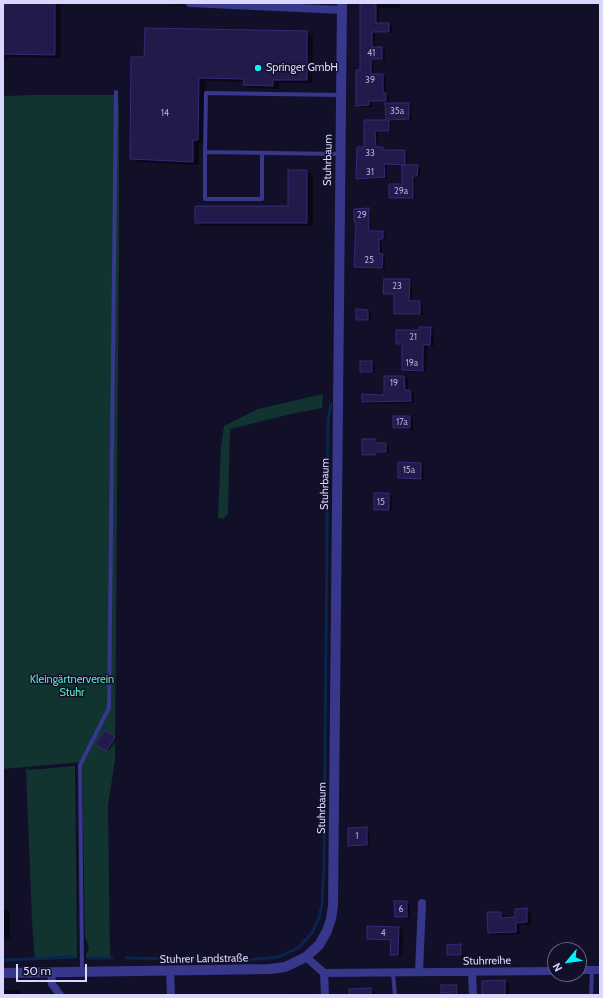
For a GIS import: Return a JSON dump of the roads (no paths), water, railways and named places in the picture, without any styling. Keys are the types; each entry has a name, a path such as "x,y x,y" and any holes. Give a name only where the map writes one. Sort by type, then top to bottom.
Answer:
{"street":[{"path":"190,3 342,6"},
{"name":"Stuhrbaum","path":"306,957 319,945 327,930 331,919 333,906 342,6"},
{"path":"419,972 422,903"},
{"path":"306,957 324,973 325,995"},
{"name":"Stuhrer Landstraße","path":"3,973 270,969 285,967 306,957"},
{"path":"170,971 171,995"},
{"name":"Stuhrreihe","path":"324,973 547,971"},
{"path":"51,972 52,984 60,995"},
{"path":"472,973 473,995"}],"lane":[{"path":"82,972 80,765 109,708 116,92"},
{"path":"262,153 262,199 205,199 206,93 341,95"},
{"path":"205,152 340,154"},
{"path":"591,995 596,970"},
{"path":"393,972 394,995"}],"waterway":[{"path":"248,960 278,957 298,948 312,933 319,918 322,903 324,865 328,420 331,404"},
{"path":"3,960 74,957"},
{"path":"90,958 112,958"},
{"path":"126,958 236,960"}],"place":[{"name":"Springer GmbH","path":"258,68"}],"park label":[{"name":"Kleingärtnerverein Stuhr","path":"72,686"}]}
